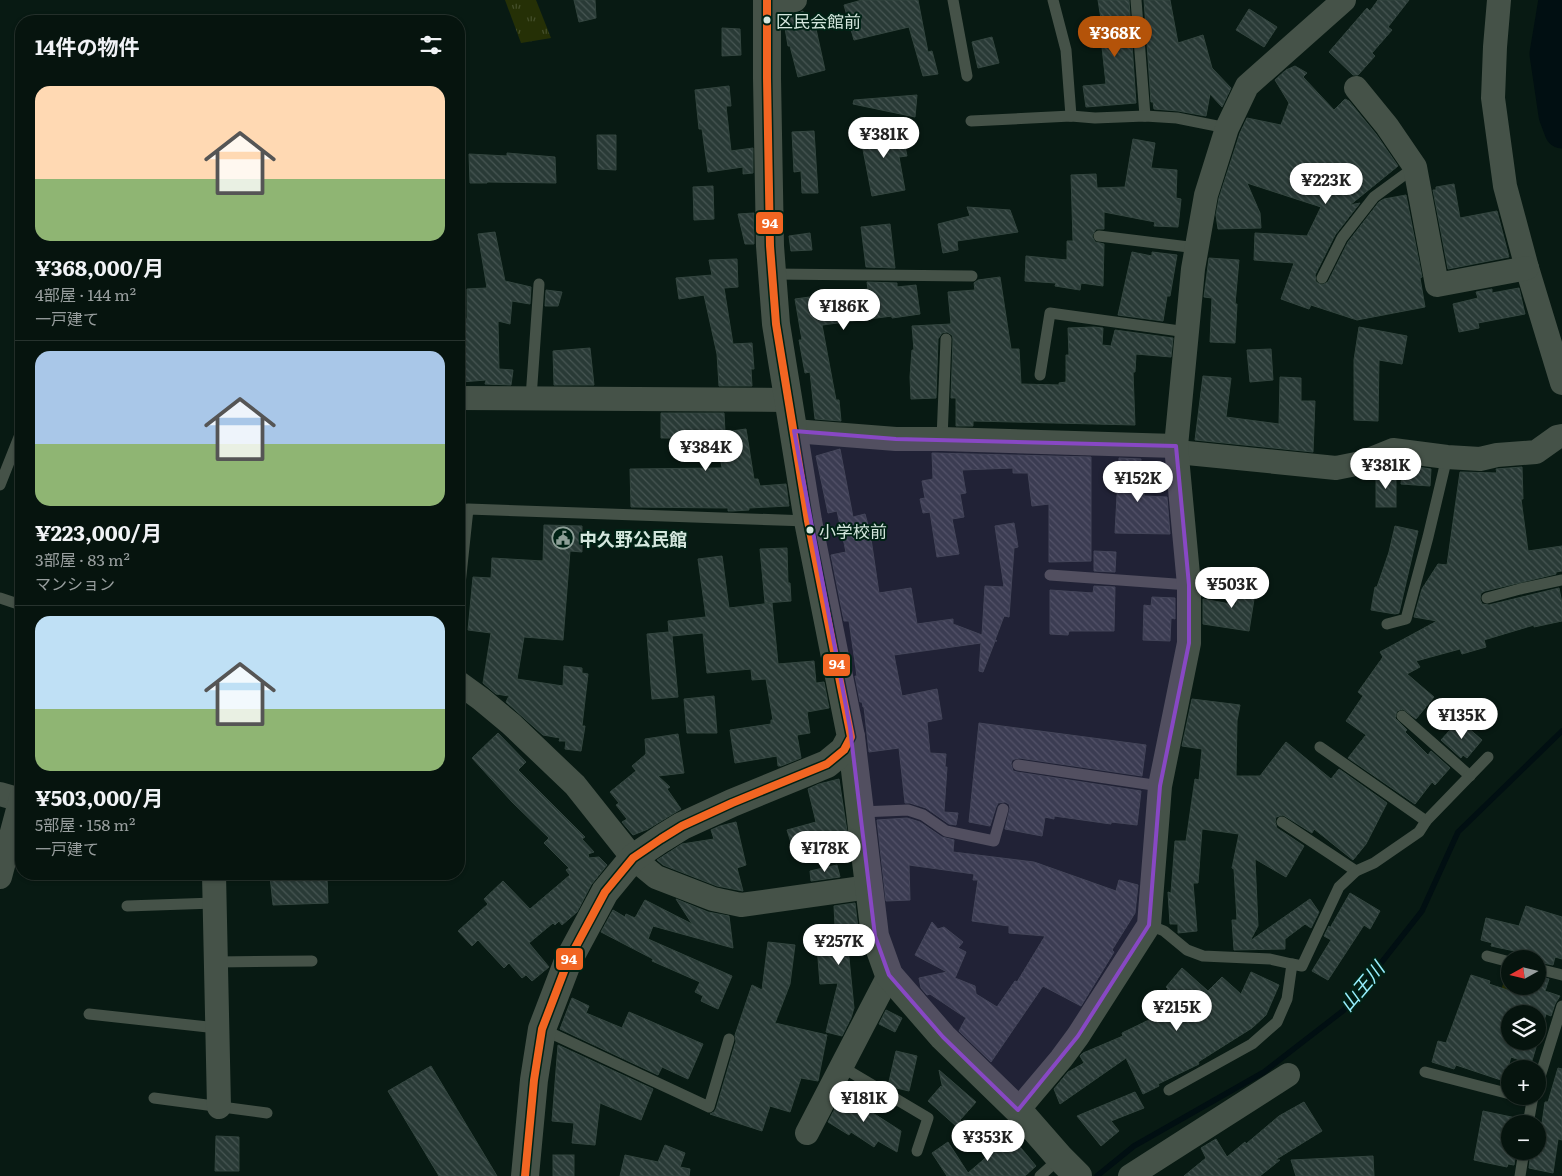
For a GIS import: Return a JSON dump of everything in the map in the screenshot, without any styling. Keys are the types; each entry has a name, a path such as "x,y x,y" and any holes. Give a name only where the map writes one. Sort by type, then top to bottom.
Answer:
{"street":[{"path":"795,0 767,2 772,274 776,324 808,521 851,737 875,936 889,975 943,1037 1018,1110 1069,1167"},
{"path":"1018,1110 1078,1036 1149,926 1160,786 1189,643 1190,585 1176,449 1193,269 1206,195 1227,128 1247,86 1344,0"},
{"path":"1500,0 1494,47 1493,98 1505,186 1527,268 1562,383"},
{"path":"1356,88 1387,126 1415,167 1437,285 1527,268"},
{"path":"465,398 789,400"},
{"path":"794,431 896,439 942,439 1176,449 1336,468 1361,463 1393,450 1480,459 1497,455 1536,452 1557,437 1562,436"},
{"path":"465,687 511,724 575,785 633,858 656,878 713,899 741,905 869,887"},
{"path":"525,1176 534,1080 542,1029 568,962 604,892 633,858 682,826 827,764 844,750 851,737"},
{"path":"0,794 15,798"},
{"path":"0,877 15,821"},
{"path":"214,880 219,1107"},
{"path":"808,1133 889,975"},
{"path":"1130,1176 1288,1075"}],"lane":[{"path":"953,0 967,76"},
{"path":"1053,0 1066,50 1071,116"},
{"path":"1136,0 1145,116"},
{"path":"971,121 1071,116 1095,118 1145,116 1177,118 1227,128"},
{"path":"1322,278 1342,238 1374,197 1415,167"},
{"path":"1100,236 1197,248"},
{"path":"772,274 972,276"},
{"path":"530,398 539,284"},
{"path":"1040,375 1050,313 1187,332"},
{"path":"942,439 946,339"},
{"path":"0,485 15,447"},
{"path":"1387,624 1406,618 1447,457"},
{"path":"465,537 468,509 808,521"},
{"path":"1050,575 1190,585"},
{"path":"1487,598 1562,580"},
{"path":"0,598 15,603"},
{"path":"1402,716 1470,776"},
{"path":"1320,747 1426,821"},
{"path":"1149,926 1164,931 1186,950 1203,956 1270,959 1302,966 1339,887 1356,871 1374,862 1419,832 1426,821 1488,757"},
{"path":"1018,764 1160,786"},
{"path":"860,812 908,810 922,815 946,831 994,841 1003,809"},
{"path":"1282,822 1356,871"},
{"path":"126,906 214,903"},
{"path":"1487,956 1501,960"},
{"path":"216,962 312,961"},
{"path":"1169,1090 1252,1044 1277,1022 1287,999 1292,964"},
{"path":"1546,971 1562,975"},
{"path":"1545,1060 1562,1006"},
{"path":"89,1014 217,1028"},
{"path":"542,1029 709,1107 729,1039"},
{"path":"842,1067 928,1118 917,1151"},
{"path":"1425,1072 1501,1092"},
{"path":"154,1098 267,1113"},
{"path":"1520,1176 1523,1160"},
{"path":"1040,1176 1069,1167"}],"highlighted area":[{"path":"794,431 896,439 1176,446 1189,585 1189,643 1160,786 1149,925 1078,1036 1018,1110 943,1037 889,975 875,936 850,728"}],"green space":[{"path":"505,0 536,0 551,38 521,43"},
{"path":"1501,991 1501,995 1524,995 1522,1005 1501,1005 1501,1018 1492,1022"}],"building":[{"path":"574,0 595,0 596,18 579,22"},
{"path":"862,0 918,0 928,52 932,51 938,74 923,76 909,27 854,40 844,5"},
{"path":"1098,0 1129,0 1136,103 1086,107 1083,86 1106,84 1101,38 1104,38"},
{"path":"1144,0 1170,0 1178,43 1203,35 1212,68 1231,88 1222,107 1210,94 1206,116 1154,109 1153,102 1151,102"},
{"path":"1378,0 1409,0 1388,27 1392,30 1372,53 1375,56 1358,75 1353,75 1329,52 1367,8 1370,11"},
{"path":"1249,9 1277,27 1264,47 1236,30"},
{"path":"803,11 804,28 811,27 812,30 816,29 825,70 798,77 790,46 788,46 783,16"},
{"path":"722,28 740,29 741,55 722,56"},
{"path":"992,37 999,63 978,68 972,42"},
{"path":"1295,66 1307,73 1303,77 1334,110 1345,99 1349,101 1376,134 1398,166 1350,205 1360,203 1335,235 1315,275 1316,282 1322,285 1328,282 1348,242 1379,202 1384,199 1406,195 1422,277 1420,278 1425,307 1357,320 1311,305 1309,309 1281,299 1294,263 1254,260 1255,233 1307,236 1321,207 1247,183 1260,213 1261,228 1218,229 1216,215 1219,198 1240,133 1247,118 1281,125 1289,103 1275,80 1286,70"},
{"path":"729,86 731,106 726,106 731,151 753,148 753,173 743,174 743,167 708,172 702,129 699,129 695,90"},
{"path":"917,95 915,117 853,104 854,100"},
{"path":"901,127 907,156 899,157 905,190 872,196 859,129"},
{"path":"814,131 818,193 802,193 801,171 794,172 792,132"},
{"path":"597,135 616,135 616,170 598,169"},
{"path":"1133,139 1155,143 1151,168 1177,170 1176,198 1181,199 1178,227 1154,226 1155,222 1104,212 1104,229 1096,229 1092,236 1095,242 1104,244 1103,286 1081,283 1080,290 1055,286 1056,283 1025,281 1026,256 1067,260 1067,241 1073,241 1071,175 1096,174 1097,188 1125,187"},
{"path":"507,153 555,157 556,183 470,183 469,154 507,156"},
{"path":"1454,184 1460,218 1497,211 1509,257 1448,269 1433,190 1436,190 1436,187"},
{"path":"713,186 714,219 694,220 693,187"},
{"path":"967,207 1010,210 1018,232 957,241 958,250 943,253 938,224 970,216"},
{"path":"754,213 754,244 745,244 738,214"},
{"path":"890,224 895,268 866,267 861,227"},
{"path":"495,232 505,281 531,287 530,304 512,301 510,324 498,321 499,369 513,370 511,385 485,384 486,380 465,382 467,289 487,288 478,234"},
{"path":"810,233 812,250 791,251 789,236"},
{"path":"1132,252 1152,256 1152,252 1177,255 1170,296 1167,296 1163,321 1118,315"},
{"path":"1209,258 1239,260 1235,304 1237,304 1235,343 1210,342 1212,298 1204,297"},
{"path":"737,259 738,287 724,288 733,344 752,343 754,369 751,369 752,386 719,386 717,354 704,295 679,299 676,278 712,275 709,260"},
{"path":"1000,277 1011,349 1019,349 1021,384 1059,385 1059,383 1066,382 1066,355 1069,355 1068,328 1103,328 1102,345 1111,346 1115,330 1173,338 1171,357 1136,354 1135,372 1133,372 1135,425 973,421 973,426 956,426 956,398 951,398 953,339 952,335 947,332 942,333 938,339 936,398 911,399 910,377 912,350 914,350 912,326 951,324 948,292 975,290 974,283 978,280"},
{"path":"867,282 897,283 897,287 916,285 920,314 822,325 836,400 839,400 841,421 815,419 810,372 805,373 799,340 802,340 795,299 868,289"},
{"path":"1519,288 1525,314 1478,323 1479,328 1459,332 1453,304 1478,298 1476,292 1492,289 1492,293"},
{"path":"546,290 562,292 558,306 545,306"},
{"path":"1359,327 1407,336 1402,364 1379,360 1378,421 1354,420 1354,360"},
{"path":"590,348 594,385 554,385 553,351"},
{"path":"1271,349 1273,380 1250,382 1247,350"},
{"path":"1203,376 1231,378 1226,417 1279,424 1280,377 1301,378 1301,401 1315,401 1313,452 1195,440"},
{"path":"661,413 724,413 725,432 746,429 754,479 758,479 760,486 786,484 789,506 749,508 749,510 733,511 728,511 728,508 631,507 630,469 722,468 717,438 661,438"},
{"path":"840,449 853,517 865,514 870,532 879,593 911,588 917,624 953,619 953,624 982,635 985,586 1004,587 995,526 1014,523 1018,547 1014,548 1009,617 1004,616 995,640 997,641 995,641 983,672 979,671 981,643 894,655 902,696 937,689 942,719 927,722 930,753 946,754 944,812 958,813 956,825 949,824 926,808 905,803 899,748 869,752 864,707 862,702 860,702 855,676 857,676 849,621 844,621 831,555 846,552 837,511 828,513 816,456"},
{"path":"932,453 1091,457 1091,561 1049,562 1049,504 1032,506 1028,473 1013,473 1013,468 962,470 966,493 960,494 964,517 952,519 959,554 937,557 930,512 923,513 920,499 925,498 922,481 933,479"},
{"path":"1119,458 1141,459 1140,476 1145,476 1144,496 1167,497 1170,534 1115,533"},
{"path":"1403,465 1431,469 1430,486 1401,484"},
{"path":"1522,467 1523,499 1521,499 1528,551 1562,546 1562,571 1485,591 1481,593 1480,599 1482,604 1489,605 1559,588 1562,603 1562,621 1534,627 1534,625 1484,640 1486,647 1462,654 1460,649 1416,661 1420,667 1407,674 1434,697 1416,719 1403,709 1397,711 1395,718 1407,730 1405,732 1428,755 1431,751 1450,768 1435,785 1432,782 1415,804 1348,758 1366,735 1346,721 1363,696 1358,692 1383,657 1380,652 1437,621 1414,617 1422,589 1438,564 1447,565 1460,472 1497,473 1496,469"},
{"path":"1376,472 1396,472 1396,507 1376,507"},
{"path":"544,525 582,526 582,552 570,551 563,640 524,637 517,679 563,686 564,666 582,668 582,673 588,674 582,726 585,726 581,751 565,749 566,741 559,741 560,738 543,735 506,702 509,696 496,694 483,683 491,633 468,630 473,577 491,578 492,558 543,561"},
{"path":"1395,526 1418,531 1399,613 1395,614 1371,610 1375,587 1377,587 1389,552"},
{"path":"787,548 788,583 790,583 791,601 765,603 760,549"},
{"path":"1094,551 1116,552 1115,572 1094,571"},
{"path":"722,556 729,608 772,603 778,664 814,661 816,683 824,682 829,708 807,712 810,733 797,735 801,758 781,766 778,766 777,756 735,763 730,730 771,724 771,720 773,720 766,679 752,680 751,669 707,673 703,633 672,636 678,697 652,699 647,634 669,632 668,621 706,617 698,559"},
{"path":"1240,578 1257,580 1249,631 1203,624 1203,599 1236,605"},
{"path":"1094,586 1115,587 1114,631 1069,631 1068,635 1050,634 1050,590 1093,593"},
{"path":"1152,597 1175,598 1175,619 1171,618 1170,641 1143,640 1144,605 1151,606"},
{"path":"714,696 717,733 687,733 684,699"},
{"path":"1192,699 1240,705 1237,721 1236,776 1260,776 1286,742 1331,779 1339,769 1387,803 1366,844 1353,860 1314,829 1312,833 1283,815 1276,817 1277,828 1304,846 1286,877 1255,859 1258,926 1250,941 1310,899 1319,912 1311,928 1305,924 1285,939 1285,949 1234,950 1232,920 1237,920 1234,869 1232,868 1239,834 1202,829 1198,883 1193,883 1197,931 1178,933 1178,924 1170,924 1168,892 1171,893 1175,841 1186,841 1195,779 1199,780 1202,749 1182,746"},
{"path":"1459,720 1482,740 1467,758 1463,755 1461,758 1441,740"},
{"path":"979,723 1146,745 1142,776 1019,758 1012,760 1011,764 1013,771 1017,772 1141,791 1137,825 1111,822 1111,824 1054,816 1054,819 1045,817 1042,836 1005,829 1010,808 1009,804 1005,802 998,803 990,826 969,822"},
{"path":"498,733 526,762 518,770 585,837 582,839 594,852 588,854 589,858 599,857 607,865 591,885 577,912 562,925 559,921 555,925 553,923 529,943 549,967 532,981 526,975 522,978 509,963 504,968 478,940 472,946 458,931 488,904 484,899 503,881 530,909 570,875 566,870 569,868 544,843 549,838 512,802 472,758"},
{"path":"678,734 684,773 658,776 670,787 667,789 681,809 648,829 633,835 622,822 627,819 616,805 619,803 610,792 636,771 632,766 646,754 645,739"},
{"path":"839,779 847,831 793,849 787,830 816,822 808,789"},
{"path":"907,818 920,822 942,837 954,840 953,852 1034,862 1116,891 1119,880 1138,885 1135,913 1081,1006 1043,986 991,1062 959,1031 966,1018 930,994 927,995 921,988 919,978 947,972 915,955 932,922 938,929 944,927 963,942 958,948 966,952 955,978 975,986 976,994 997,1007 1015,981 1017,982 1045,936 1009,933 1009,926 972,921 978,880 973,880 974,874 909,865 910,900 886,901 877,820"},
{"path":"736,822 746,865 737,868 743,891 717,886 663,865 657,860 682,844 714,839 711,830"},
{"path":"837,865 840,877 811,881 810,871"},
{"path":"270,880 327,880 328,903 273,905"},
{"path":"1350,893 1380,911 1370,929 1364,925 1328,980 1312,971 1331,940 1324,936"},
{"path":"676,899 708,912 729,916 733,948 653,926 648,939 732,976 718,1009 701,1001 703,996 695,992 700,982 652,961 653,959 601,932 613,910 625,917 626,914 635,918 645,900 692,924"},
{"path":"855,903 859,937 847,938 854,1008 842,1036 826,1032 838,983 820,984 817,946 828,945 826,926 835,925 834,906"},
{"path":"1526,906 1562,917 1562,959 1555,957 1553,965 1546,964 1546,950 1510,950 1491,946 1492,943 1481,940 1486,918 1519,926"},
{"path":"768,942 795,945 790,984 775,1023 827,1035 818,1081 801,1078 790,1112 770,1106 762,1131 710,1114 716,1109 736,1041 735,1035 752,985 762,990"},
{"path":"1182,968 1208,991 1222,977 1241,994 1251,972 1279,985 1266,1015 1252,1028 1198,1062 1199,1064 1158,1084 1159,1086 1143,1094 1126,1058 1060,1104 1054,1089 1068,1072 1084,1063 1080,1056 1123,1036 1122,1033 1153,1018 1146,1011 1168,989 1166,987"},
{"path":"1471,975 1490,981 1489,984 1501,988 1501,995 1546,995 1546,991 1560,996 1551,1016 1546,1014 1546,1005 1501,1005 1501,1050 1535,1050 1532,1060 1520,1060 1511,1057 1510,1060 1501,1060 1501,1080 1456,1065 1454,1069 1432,1062 1438,1041 1446,1043"},
{"path":"572,998 589,1006 586,1013 622,1028 629,1012 703,1044 688,1079 662,1067 658,1075 560,1029"},
{"path":"886,1010 902,1018 895,1032 879,1024"},
{"path":"558,1045 653,1089 641,1120 600,1103 595,1145 572,1143 574,1123 552,1121"},
{"path":"896,1051 917,1056 909,1091 888,1086"},
{"path":"431,1066 497,1176 439,1176 388,1091"},
{"path":"1558,1068 1562,1069 1562,1140 1558,1139 1553,1173 1529,1168 1530,1160 1546,1160 1546,1115 1543,1115 1545,1105 1548,1102"},
{"path":"939,1070 976,1102 960,1120 967,1132 965,1134 928,1101 941,1086 943,1090"},
{"path":"844,1091 867,1104 865,1108 901,1131 897,1152 878,1141 874,1147 851,1132 849,1135 828,1122"},
{"path":"1135,1092 1144,1108 1111,1121 1119,1131 1101,1146 1077,1116"},
{"path":"1304,1102 1322,1131 1275,1160 1280,1160 1260,1176 1184,1176 1206,1158 1201,1148 1216,1139 1227,1157 1245,1142 1246,1144 1279,1116"},
{"path":"1483,1111 1502,1115 1501,1160 1515,1160 1514,1165 1508,1164 1507,1167 1474,1160"},
{"path":"216,1136 239,1137 239,1171 215,1171"},
{"path":"1011,1136 1036,1166 1025,1176 947,1176 932,1153 948,1142 968,1173"},
{"path":"665,1145 685,1153 680,1167 690,1169 689,1176 620,1176 625,1155 658,1162"},
{"path":"553,1155 574,1155 574,1176 553,1176"},
{"path":"1373,1156 1374,1176 1296,1176 1291,1160"}],"waterway":[{"name":"山王川","path":"1556,0 1547,54 1556,115 1562,131"},
{"name":"山王川","path":"1097,1176 1134,1146 1264,1072 1344,1010 1422,911 1458,832 1562,731"}],"transit line":[{"name":"94","path":"525,1176 534,1080 542,1029 568,961 605,892 633,858 661,839 682,826 732,803 827,764 844,750 851,737 808,521 776,324 770,246 767,0"}],"place":[{"name":"区民会館前","path":"767,20"},
{"name":"小学校前","path":"810,530"},
{"name":"中久野公民館","path":"563,538"}]}
